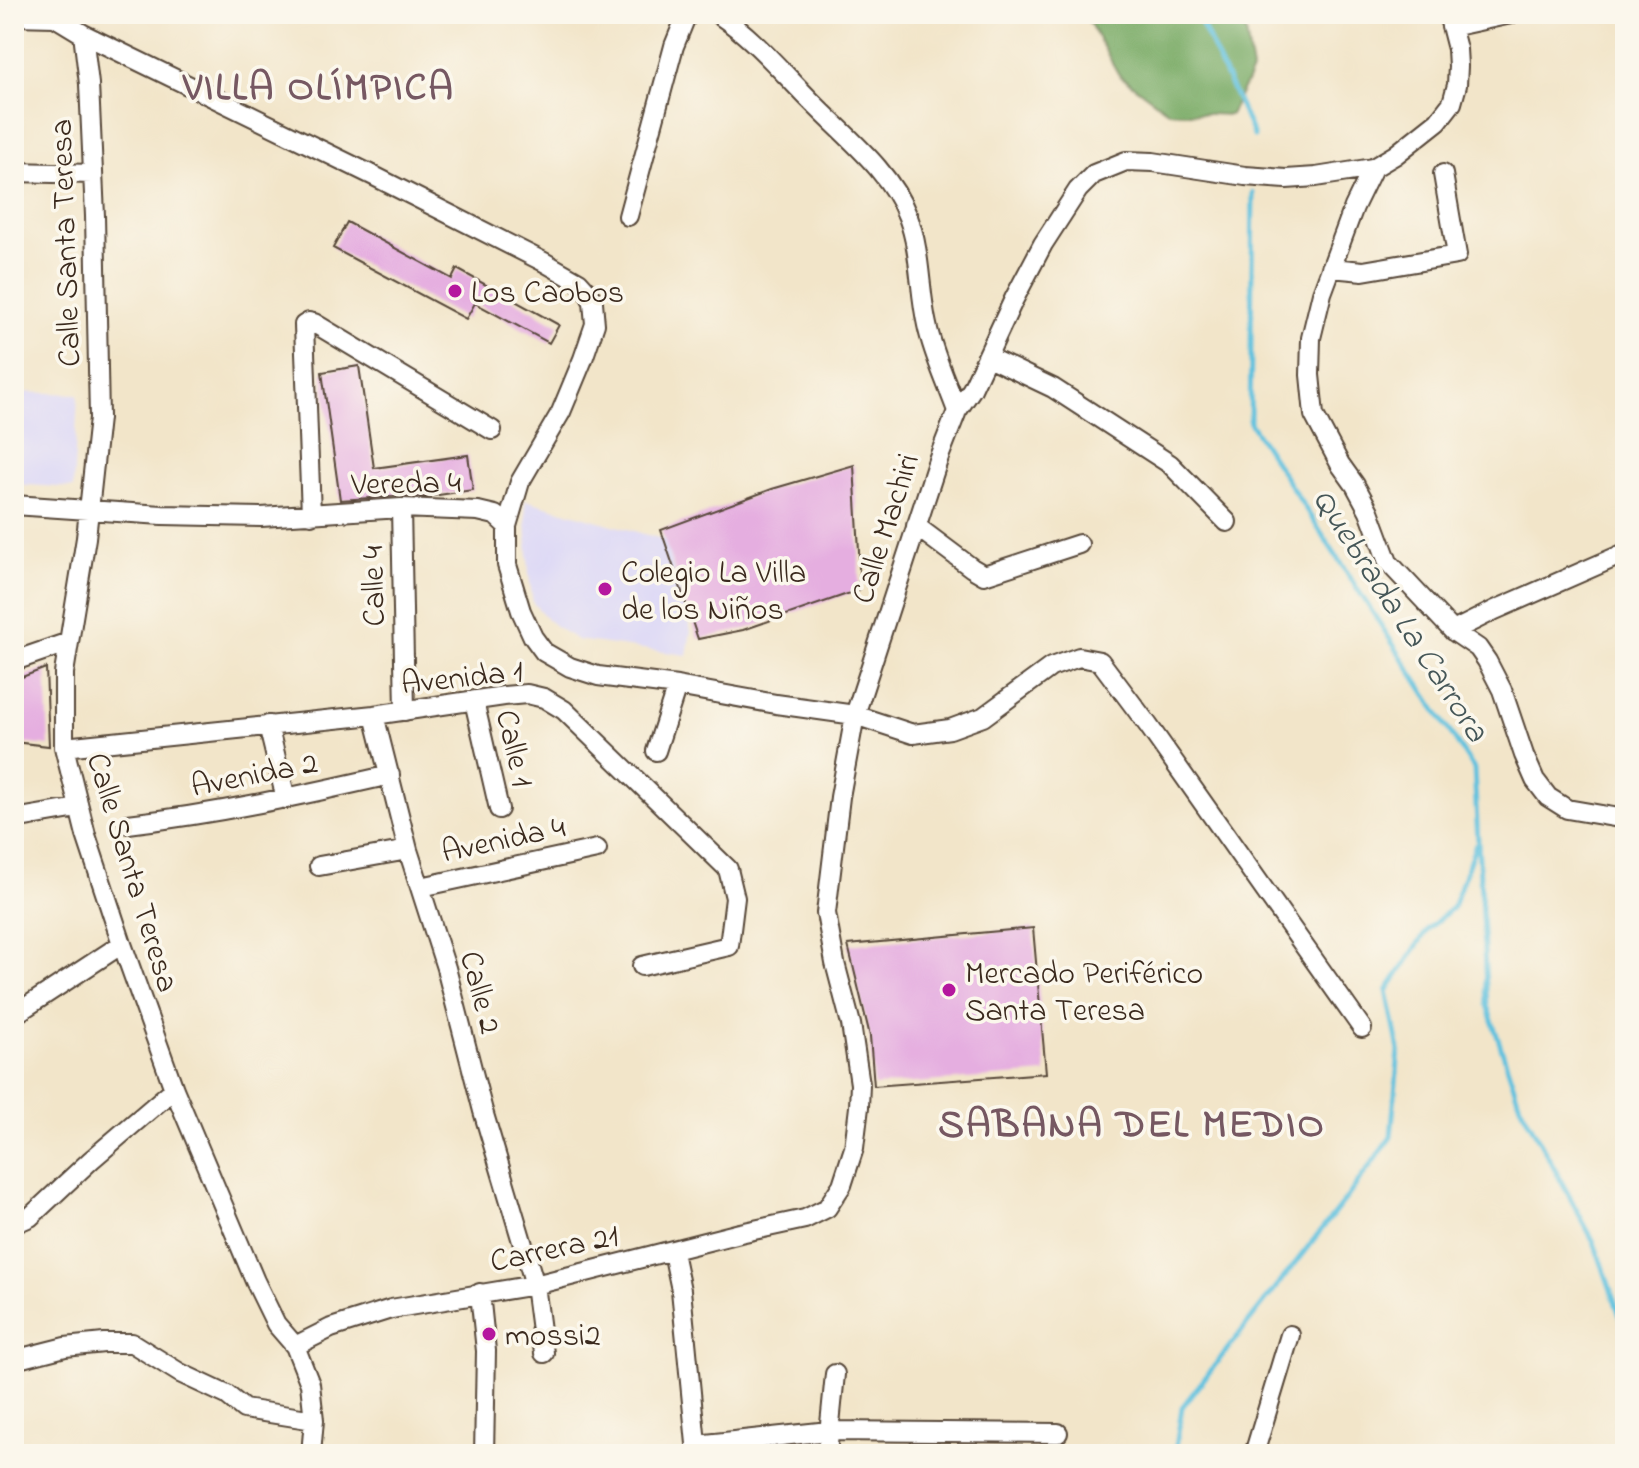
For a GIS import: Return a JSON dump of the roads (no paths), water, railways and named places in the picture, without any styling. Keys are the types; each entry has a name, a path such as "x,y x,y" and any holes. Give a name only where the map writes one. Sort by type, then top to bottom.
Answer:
{"street":[{"path":"628,216 674,46 687,14"},
{"path":"718,14 766,53 876,166 897,193 915,238 927,327 957,411"},
{"path":"1511,14 1449,21 1458,66 1452,103 1438,121 1373,168 1354,207 1331,268 1311,338 1310,375 1314,415 1369,511 1388,562 1453,631 1478,648 1487,661 1502,690 1535,780 1548,797 1567,809 1623,812"},
{"path":"14,16 55,17 83,34 530,255 579,282 588,292 593,302 595,324 583,359 561,412 520,482 507,526 507,565 521,611 544,652 570,667 598,676 855,715 913,734 950,729 983,717 1051,667 1079,657 1100,661 1362,1028"},
{"name":"Calle Santa Teresa","path":"83,34 89,84 99,418 86,538 64,673 64,747 78,808 174,1089 255,1281 276,1324 295,1346 310,1384 314,1420 311,1454"},
{"name":"Calle Machiri","path":"827,1208 842,1185 854,1148 859,1107 860,1084 851,1024 826,913 840,797 855,715 939,457 957,411 972,389 1014,299 1043,244 1078,190 1094,174 1126,161 1286,179 1373,168"},
{"path":"14,172 92,174"},
{"path":"1331,268 1363,271 1457,255 1443,174"},
{"path":"311,515 304,325 309,322 492,430"},
{"path":"988,357 1053,388 1160,457 1227,522"},
{"name":"Vereda 4","path":"14,505 162,515 261,517 401,508 478,511 495,515 507,526"},
{"name":"Calle 4","path":"401,508 405,711"},
{"path":"916,526 984,575 1079,544"},
{"path":"1453,631 1625,553"},
{"path":"14,661 69,642"},
{"path":"656,751 677,686"},
{"name":"Avenida 1","path":"64,747 374,715 527,694 544,698 564,710 728,869 735,898 729,946 642,966"},
{"name":"Calle 1","path":"474,701 499,809"},
{"name":"Calle 2","path":"374,715 408,850 421,887 438,970 535,1285 544,1353"},
{"path":"268,725 286,799"},
{"name":"Avenida 2","path":"128,824 286,799 390,775"},
{"path":"14,819 78,808"},
{"name":"Avenida 4","path":"421,887 597,849"},
{"path":"319,866 408,850"},
{"path":"14,1015 122,944"},
{"path":"14,1224 30,1217 174,1089"},
{"name":"Carrera 21","path":"295,1346 331,1328 391,1309 535,1285 805,1219 827,1208"},
{"path":"673,1252 681,1290 696,1450 829,1431 1058,1433"},
{"path":"480,1293 486,1351 484,1454"},
{"path":"1254,1454 1290,1335"},
{"path":"14,1360 65,1347 132,1343 180,1373 227,1395 244,1409 314,1420"},
{"path":"827,1454 835,1374"}],"waterway":[{"name":"Quebrada La Carrora","path":"1197,14 1254,136"},
{"name":"Quebrada La Carrora","path":"1253,193 1250,423 1474,769 1487,1005 1520,1105 1594,1242 1625,1330"},
{"path":"1175,1454 1182,1407 1391,1137 1399,1050 1387,991 1428,929 1453,907 1476,844"}],"place":[{"name":"Los Caobos","path":"455,291"},
{"name":"Colegio La Villa de los Niños","path":"605,589"},
{"name":"Mercado Periférico Santa Teresa","path":"949,990"},
{"name":"mossi2","path":"489,1334"}],"district":[{"name":"VILLA OLÍMPICA","path":"319,85"},
{"name":"SABANA DEL MEDIO","path":"1132,1122"}]}
